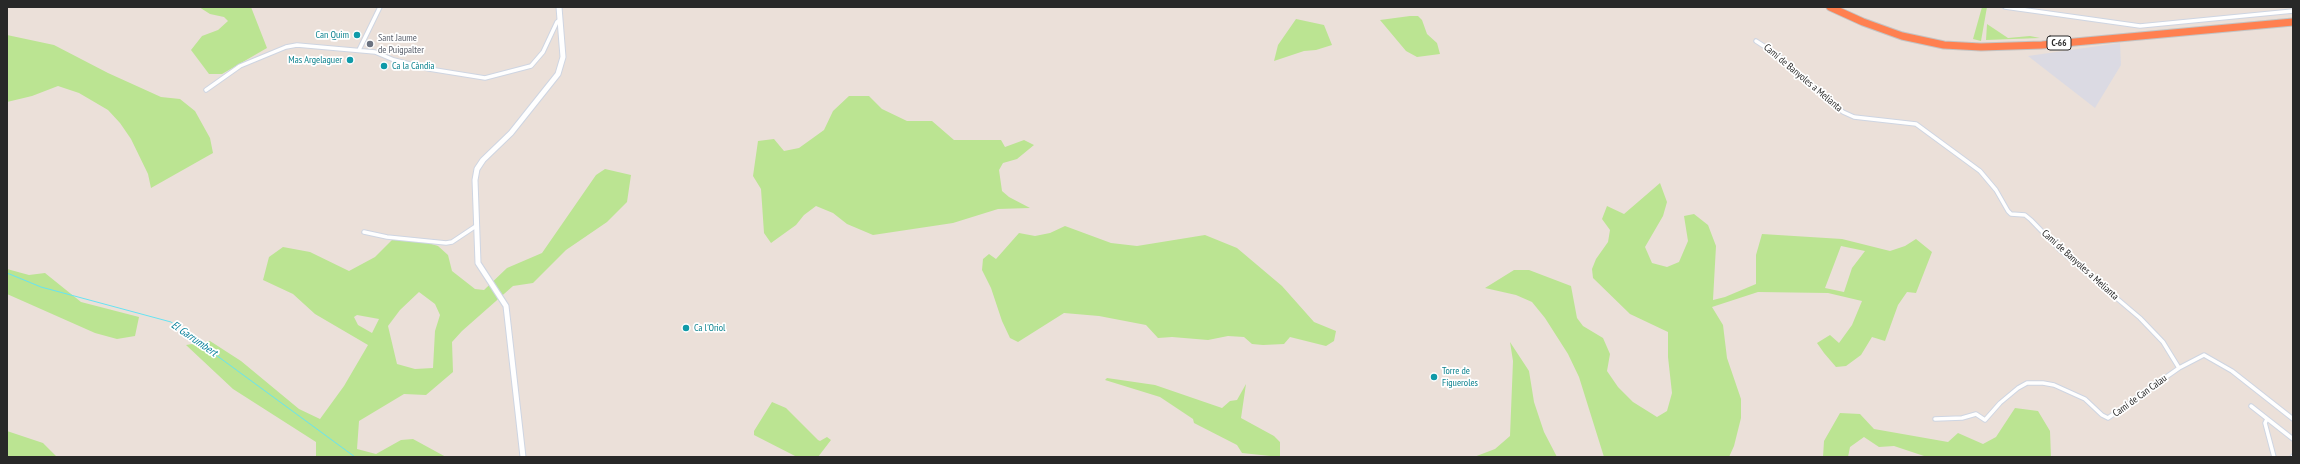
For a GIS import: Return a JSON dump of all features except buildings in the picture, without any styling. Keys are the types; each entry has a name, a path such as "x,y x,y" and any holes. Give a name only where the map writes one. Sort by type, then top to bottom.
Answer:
{"highway":[{"name":"C-66","path":"1830,7 1863,22 1902,36 1944,45 1981,47 2035,45 2293,22"},
{"name":"C-66","path":"1839,7 1865,19 1903,33 1944,41 1976,44 2042,42 2293,18"}],"street":[{"path":"359,50 380,7"},
{"path":"523,457 506,306 478,263 475,180 477,169 483,160 511,133 558,74 563,57 559,7"},
{"path":"2005,7 2140,26 2293,11"},
{"path":"206,90 240,66 286,48 312,46 359,50 383,54 394,60 429,69 485,78 531,66 544,52 556,22 560,20"},
{"name":"Camí de Banyoles a Melianta","path":"1756,41 1776,54 1843,112 1854,117 1916,124 1980,172 1996,190 2011,214 2025,215 2061,251 2140,318 2163,342 2179,368"},
{"path":"364,232 446,243 452,242 476,226"},
{"name":"Camí de Can Calau","path":"1935,419 1962,418 1976,414 1985,420 2000,403 2018,388 2027,383 2054,385 2085,399 2102,415 2108,418 2179,368 2204,355 2216,360 2293,419"},
{"path":"2251,406 2293,439"},
{"path":"2267,419 2265,423 2274,457"}],"shaded area":[{"path":"2120,43 2121,65 2095,108 2028,56"}],"green space":[{"path":"199,7 251,7 267,48 222,74 209,74 191,50 202,36 218,30 228,21 224,17 210,14"},
{"path":"1982,7 1987,7 1981,41 1973,39"},
{"path":"1418,16 1422,20 1427,34 1437,43 1440,54 1417,57 1406,51 1380,20"},
{"path":"1296,19 1324,25 1332,45 1316,50 1304,51 1274,61 1278,45"},
{"path":"1987,24 2008,38 2030,36 2040,38 1986,40"},
{"path":"7,35 54,45 108,73 161,97 180,99 195,111 210,138 213,153 151,188 148,174 131,139 120,123 108,110 79,93 58,86 32,96 7,102"},
{"path":"849,96 869,96 882,109 907,121 932,121 954,140 1001,140 1005,147 1024,140 1034,145 1017,159 1003,163 999,170 1002,191 1009,197 1030,208 998,209 953,223 873,235 847,224 833,213 816,206 804,215 796,225 771,243 764,233 761,189 753,176 758,141 774,139 784,151 799,148 824,130 833,111"},
{"path":"605,169 631,175 627,202 607,222 566,250 533,283 513,286 462,331 452,342 453,372 426,395 404,394 359,421 357,449 376,454 401,440 413,439 446,457 316,457 316,442 233,389 186,345 210,341 241,361 299,409 320,419 344,386 368,345 315,314 293,294 263,280 269,257 283,247 310,252 349,271 375,257 395,237 412,238 438,246 448,255 452,271 475,289 484,290 507,268 542,253 596,175","holes":["419,292 435,304 440,315 435,331 433,368 415,369 397,364 388,326 400,310","357,315 379,319 372,333 358,325 354,317"]},
{"path":"1660,183 1667,202 1663,216 1645,247 1652,263 1667,267 1679,262 1688,241 1684,216 1694,214 1708,225 1716,246 1713,300 1725,297 1756,284 1756,255 1762,234 1842,239 1890,251 1905,246 1916,239 1932,252 1916,293 1907,292 1898,305 1885,341 1872,337 1861,355 1846,366 1836,367 1817,343 1830,335 1839,343 1852,325 1862,301 1828,293 1758,292 1712,307 1723,325 1727,358 1741,399 1741,418 1734,446 1729,457 1604,457 1579,377 1568,354 1545,318 1532,302 1516,295 1485,288 1514,270 1529,270 1571,286 1577,318 1583,326 1603,338 1610,354 1607,371 1618,387 1633,402 1657,417 1667,411 1672,393 1668,357 1668,332 1630,314 1593,278 1592,269 1596,259 1608,242 1610,230 1602,219 1607,206 1624,214","holes":["1841,246 1865,251 1852,268 1844,292 1825,288"]},
{"path":"1065,226 1111,243 1137,246 1205,235 1237,248 1282,286 1314,322 1336,331 1334,341 1326,346 1290,337 1284,344 1263,345 1252,344 1244,337 1228,336 1208,340 1172,337 1158,338 1146,325 1099,316 1064,313 1018,342 1010,338 1002,321 991,288 982,270 983,259 989,254 996,259 1019,233 1035,236 1050,233"},
{"path":"7,269 29,275 45,273 81,302 139,317 135,336 117,339 95,333 7,294"},
{"path":"1510,342 1529,371 1534,402 1544,432 1557,457 1474,457 1495,449 1510,436 1513,361"},
{"path":"1107,378 1155,385 1222,408 1230,401 1237,400 1246,384 1241,418 1274,436 1280,442 1280,457 1242,453 1237,445 1194,423 1193,419 1160,397 1105,380"},
{"path":"772,402 786,408 818,440 820,441 827,437 831,440 818,457 797,457 754,435 754,431"},
{"path":"2015,408 2038,411 2050,431 2051,457 1927,457 1894,446 1879,447 1864,437 1850,447 1848,457 1823,457 1824,441 1840,413 1860,414 1874,429 1948,442 1958,433 1983,444 1996,437"},
{"path":"7,431 43,443 57,457 7,457"}],"waterway":[{"name":"El Garrumbert","path":"7,273 41,287 171,322 355,457"}],"place":[{"name":"Can Quim","path":"357,35"},
{"name":"Sant Jaume de Puigpalter","path":"370,44"},
{"name":"Mas Argelaguer","path":"350,60"},
{"name":"Ca la Càndia","path":"384,66"},
{"name":"Ca l'Oriol","path":"686,328"},
{"name":"Torre de Figueroles","path":"1434,377"}]}
